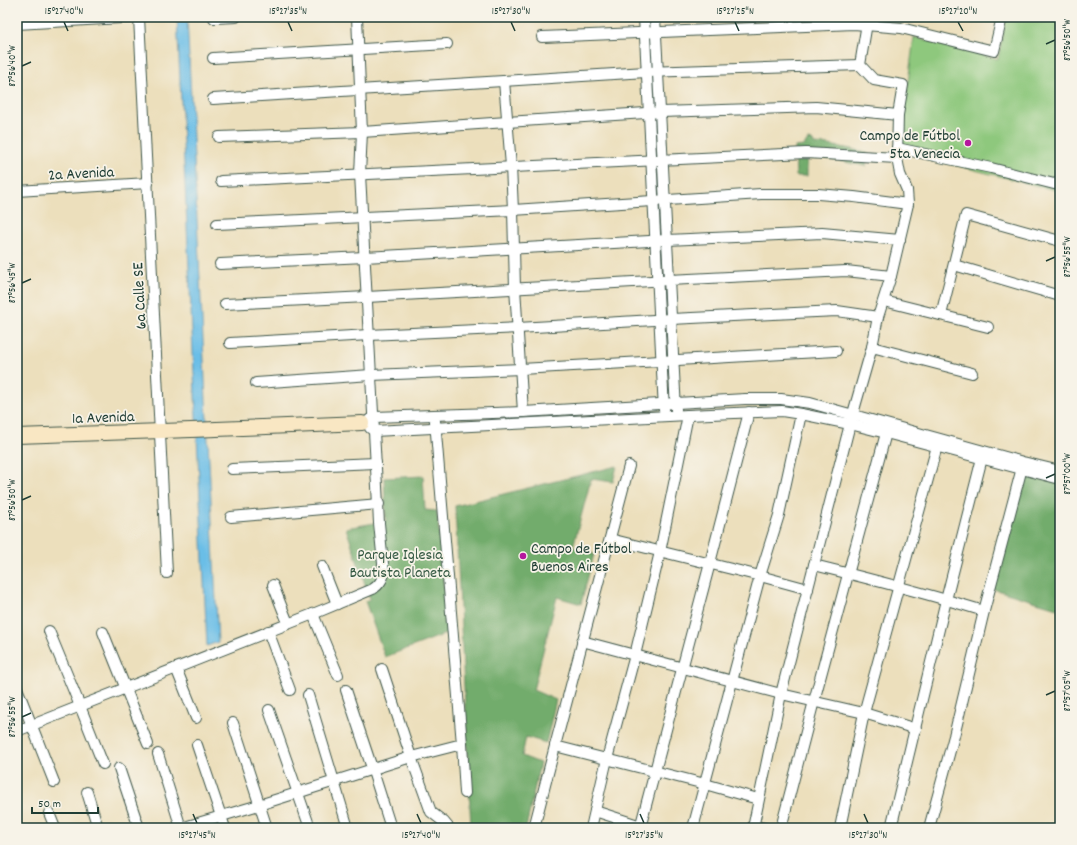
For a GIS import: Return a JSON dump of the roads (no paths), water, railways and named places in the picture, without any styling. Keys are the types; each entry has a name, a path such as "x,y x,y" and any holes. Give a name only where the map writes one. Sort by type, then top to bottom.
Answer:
{"street":[{"path":"17,24 139,17"},
{"name":"6a Calle SE","path":"139,17 167,573"},
{"path":"214,18 236,17"},
{"path":"17,731 313,614 373,589 383,579 384,574 379,523 374,431 368,420 371,375 360,174 362,132 357,17"},
{"path":"644,17 664,416"},
{"path":"655,17 676,416"},
{"path":"828,17 841,24"},
{"path":"542,37 644,34 841,24 853,20 868,21 901,28 994,51 1002,17"},
{"path":"860,65 868,21"},
{"path":"213,58 447,44"},
{"path":"214,99 658,71 860,65 874,80 903,85 898,115 897,153 900,174 907,190 908,204 891,276 878,317 872,347 781,694 753,827 764,828"},
{"path":"504,81 514,210 515,288 523,412"},
{"path":"219,137 362,132 660,112 816,107 898,115"},
{"path":"220,181 806,153 897,153 991,168 1054,184 1060,182"},
{"name":"2a Avenida","path":"17,191 148,183"},
{"path":"217,224 514,210 762,194 818,194 908,204"},
{"path":"942,315 966,215 1060,241"},
{"path":"220,264 822,233 900,240"},
{"path":"954,265 1060,296"},
{"path":"225,304 846,271 891,276"},
{"path":"884,301 988,327"},
{"path":"230,343 518,328 672,318 837,311 878,317"},
{"path":"872,347 972,373"},
{"path":"256,383 371,375 836,351"},
{"path":"368,420 435,415 663,405 745,399 781,399 810,403 886,433 982,458 1060,471"},
{"path":"374,431 782,411 852,420 1022,465 1060,479"},
{"path":"595,811 641,827 749,412"},
{"path":"693,828 760,576 779,515 801,414"},
{"path":"435,415 465,793"},
{"path":"591,828 607,759 635,655 660,552 688,415"},
{"name":"1a Avenida","path":"17,436 197,430 368,420"},
{"path":"781,828 886,433"},
{"path":"840,828 864,713 937,446"},
{"path":"891,828 982,458"},
{"path":"232,469 376,463"},
{"path":"930,828 1022,465"},
{"path":"534,828 554,746 629,466"},
{"path":"231,517 379,504"},
{"path":"610,539 710,563 808,589"},
{"path":"814,565 984,611"},
{"path":"322,566 337,604"},
{"path":"273,584 288,623"},
{"path":"313,614 338,675"},
{"path":"49,631 102,764"},
{"path":"268,631 290,690"},
{"path":"104,632 148,744"},
{"path":"582,641 781,694 864,713 916,729"},
{"path":"176,668 196,718"},
{"path":"382,669 431,812 449,828"},
{"path":"17,688 54,782"},
{"path":"346,690 391,828"},
{"path":"308,695 348,828"},
{"path":"269,710 310,828"},
{"path":"233,724 267,828"},
{"path":"158,754 181,828 260,805 372,768 462,744"},
{"path":"197,745 225,828"},
{"path":"554,746 758,799"},
{"path":"119,768 139,828"},
{"path":"87,792 98,828"},
{"path":"49,813 54,828"}],"water":[{"path":"177,17 187,17 218,642 207,646"}],"place":[{"name":"Campo de Fútbol 5ta Venecia","path":"968,143"},
{"name":"Campo de Fútbol Buenos Aires","path":"523,556"}],"park label":[{"name":"Parque Iglesia Bautista Planeta","path":"400,562"}]}
